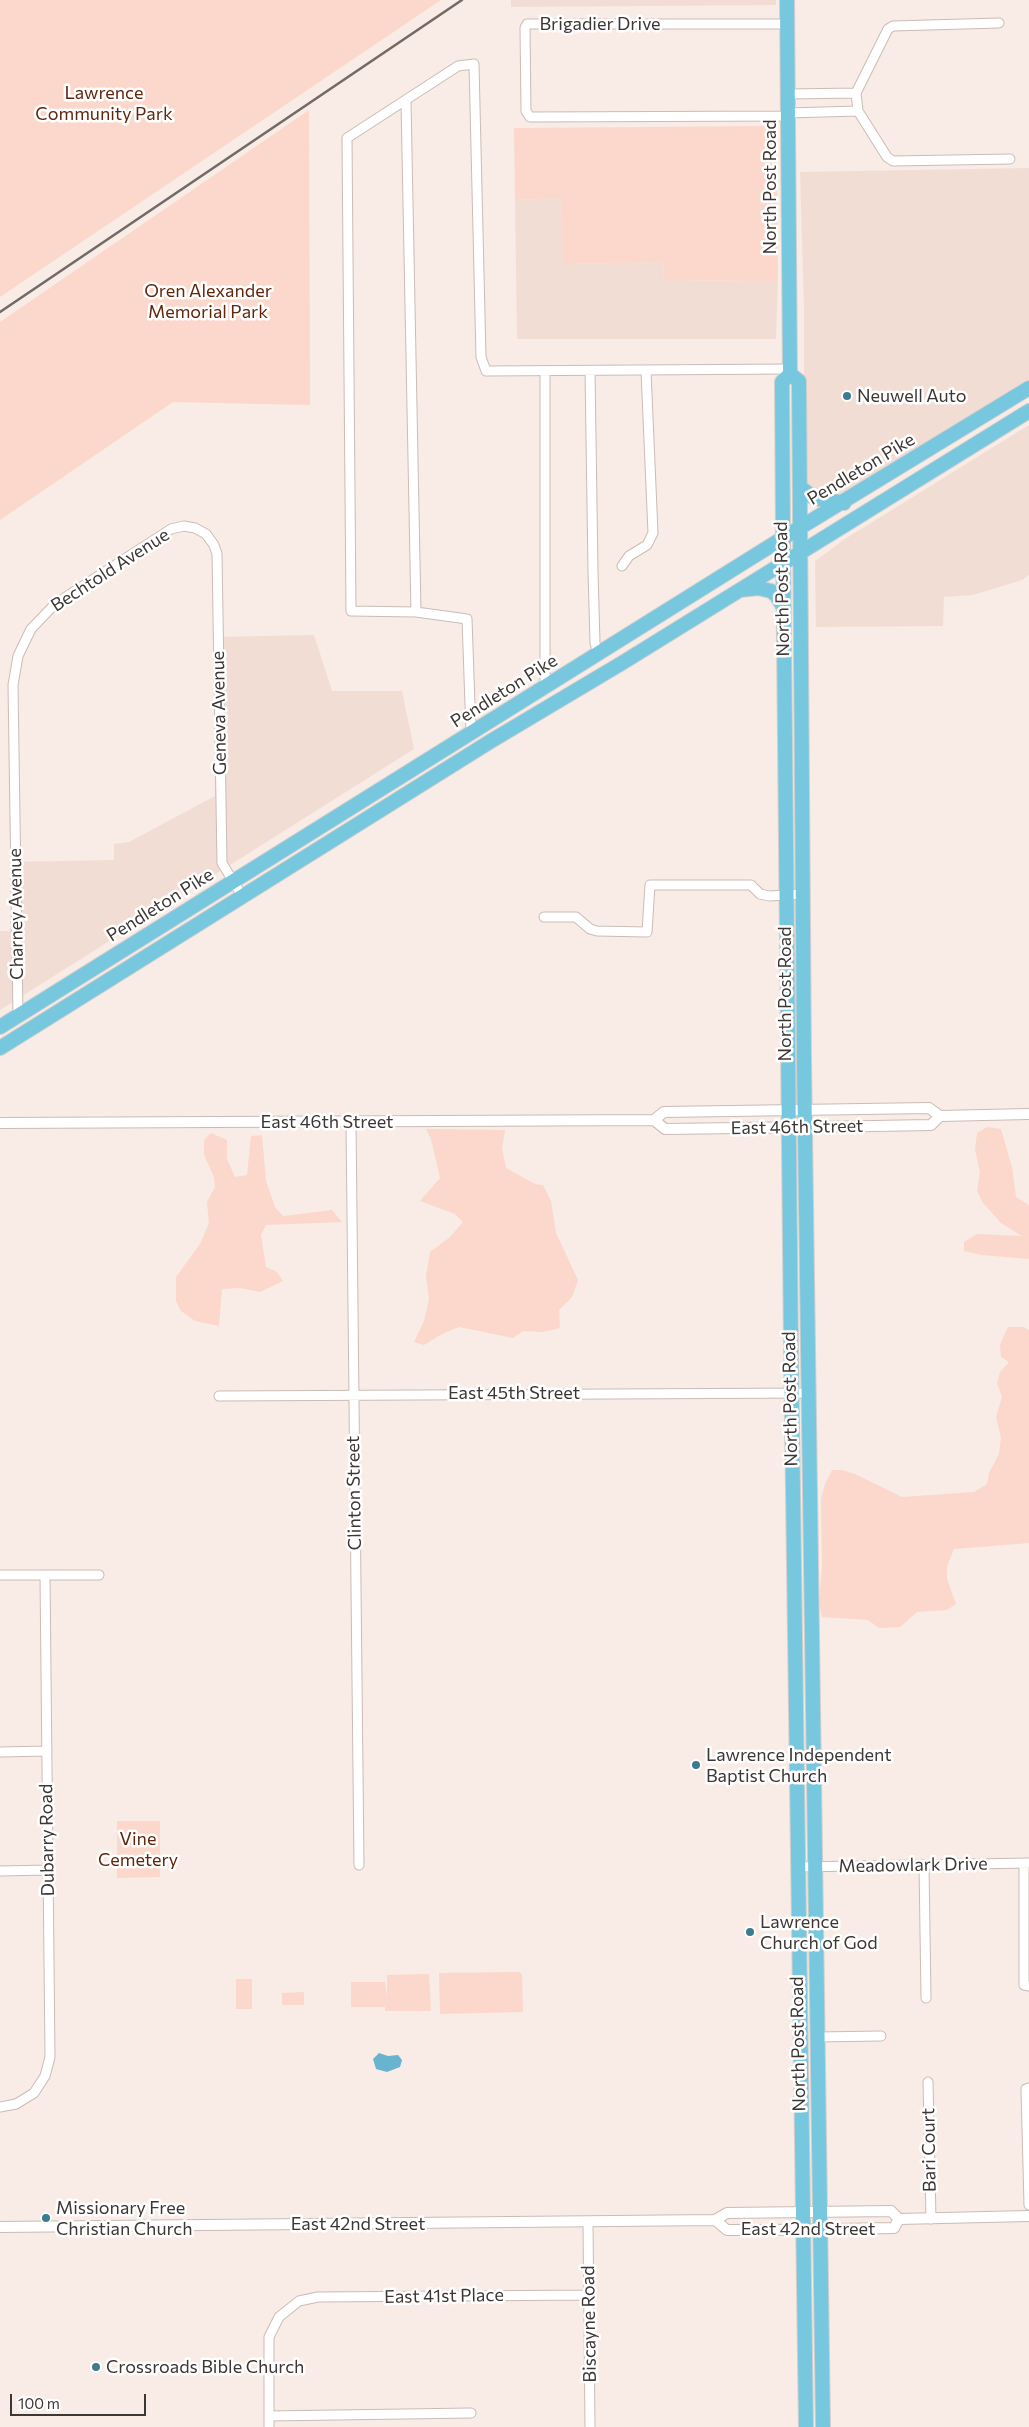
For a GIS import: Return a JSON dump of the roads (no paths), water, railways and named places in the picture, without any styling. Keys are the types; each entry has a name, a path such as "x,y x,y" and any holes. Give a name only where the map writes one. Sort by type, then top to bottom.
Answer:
{"main road":[{"name":"North Post Road","path":"787,0 790,371 782,382 783,538 801,2213 806,2427"},
{"name":"North Post Road","path":"790,371 799,381 805,1110 823,2427"},
{"name":"Pendleton Pike","path":"0,1027 783,538 844,503 1029,388"},
{"name":"Pendleton Pike","path":"0,1048 736,590 1029,411"},
{"path":"800,487 814,498 844,503"},
{"path":"736,590 751,588 770,591 776,595 784,608"}],"street":[{"name":"Brigadier Drive","path":"787,24 529,24 525,28 526,111 530,117 788,115"},
{"path":"1000,24 893,26 888,29 856,93 858,111 887,157 893,161 1010,159"},
{"path":"472,733 467,619 416,612 351,611 347,138 458,66 474,64 481,357 486,371 790,371"},
{"path":"788,94 856,93"},
{"path":"406,101 416,612"},
{"path":"788,115 858,111"},
{"path":"622,566 629,556 647,545 654,532 646,370"},
{"path":"590,371 595,643 598,655"},
{"path":"545,372 545,688"},
{"name":"Bechtold Avenue","path":"16,662 31,629 58,602 171,529 184,526 201,530"},
{"name":"Geneva Avenue","path":"201,530 213,542 217,554 222,863 242,896"},
{"name":"Charney Avenue","path":"16,662 13,689 18,1016"},
{"path":"544,916 576,917 590,929 597,931 647,932 650,885 751,885 760,894 769,896 803,894"},
{"name":"East 46th Street","path":"654,1120 664,1112 929,1108 940,1116 1029,1114"},
{"name":"East 46th Street","path":"0,1123 654,1120 665,1128 788,1128 931,1125 940,1116"},
{"name":"Clinton Street","path":"351,1122 352,1394 359,1865"},
{"name":"East 45th Street","path":"219,1396 809,1393"},
{"path":"0,1575 98,1575"},
{"name":"Dubarry Road","path":"0,2107 8,2107 28,2098 44,2080 50,2057 45,1576"},
{"path":"0,1752 47,1751"},
{"path":"1026,1864 1024,1985 1029,1986"},
{"name":"Meadowlark Drive","path":"798,1867 1026,1864"},
{"path":"924,1865 926,1998"},
{"path":"0,1871 48,1870"},
{"path":"817,2037 882,2036"},
{"name":"Bari Court","path":"928,2082 931,2219"},
{"path":"1029,2088 1026,2089 1029,2204"},
{"name":"East 42nd Street","path":"0,2227 715,2220 727,2213 891,2211 899,2219 1029,2216"},
{"name":"East 42nd Street","path":"715,2220 727,2230 820,2230 894,2228 899,2219"},
{"name":"Biscayne Road","path":"588,2222 590,2427"},
{"name":"East 41st Place","path":"269,2416 269,2337 279,2317 300,2301 318,2297 589,2295"},
{"path":"269,2427 269,2416 471,2413"}],"water":[{"path":"379,2053 388,2056 398,2055 402,2060 400,2067 387,2072 376,2069 373,2059"}],"railway":[{"path":"0,312 462,0"}],"place":[{"name":"Neuwell Auto","path":"847,396"},
{"name":"Lawrence Independent Baptist Church","path":"696,1765"},
{"name":"Lawrence Church of God","path":"750,1932"},
{"name":"Missionary Free Christian Church","path":"46,2218"},
{"name":"Crossroads Bible Church","path":"96,2367"}],"park label":[{"name":"Lawrence Community Park","path":"104,104"},
{"name":"Oren Alexander Memorial Park","path":"208,301"},
{"name":"Vine Cemetery","path":"138,1849"}]}
